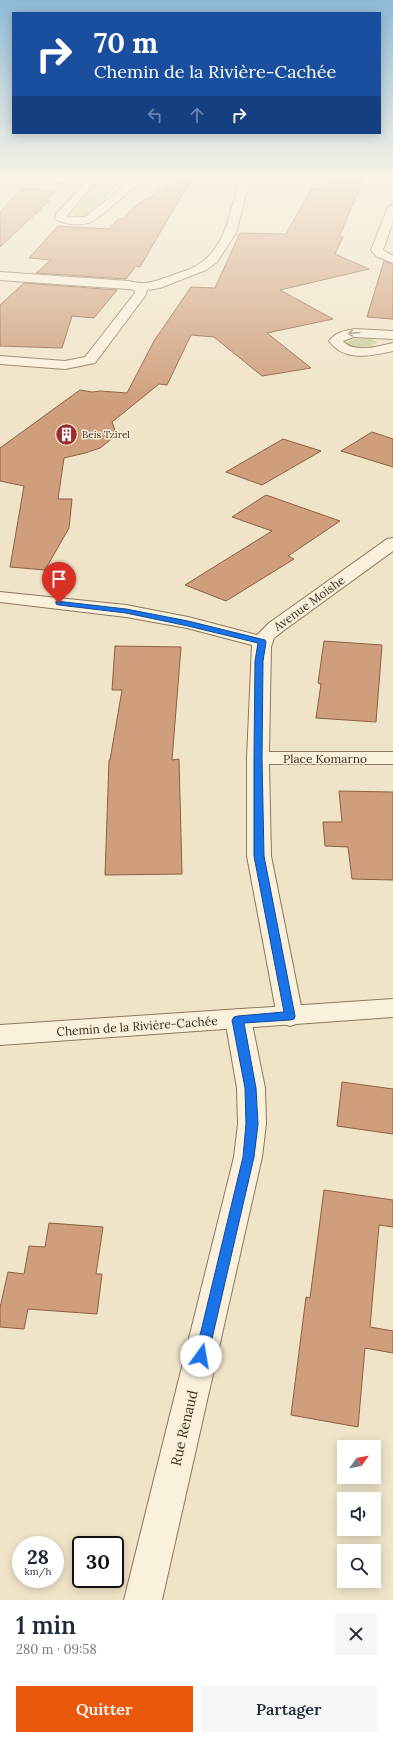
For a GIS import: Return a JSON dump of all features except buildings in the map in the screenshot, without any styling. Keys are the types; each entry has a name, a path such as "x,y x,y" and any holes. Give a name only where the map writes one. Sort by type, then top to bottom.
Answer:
{"street":[{"path":"0,276 129,285 140,288 195,270 213,260 218,253"},
{"path":"379,253 393,260"},
{"path":"0,360 65,365 90,360 141,293 140,288"},
{"path":"393,335 367,333 350,334 340,336 336,341 343,348 356,352 370,352 393,347"},
{"name":"Avenue Moishe","path":"262,642 266,635 276,627 393,542"},
{"path":"0,597 126,611 188,623 262,642 259,661 259,856 290,1016"},
{"name":"Place Komarno","path":"258,758 393,758"},
{"name":"Chemin de la Rivière-Cachée","path":"0,1035 238,1020 393,1008"},
{"name":"Rue Renaud","path":"143,1600 248,1157 252,1124 251,1088 238,1020"}],"green space":[{"path":"355,339 372,339 377,343 365,347 353,347 346,342"}],"place":[{"name":"Beis Tzirel","path":"67,434"}],"route":[{"path":"59,603 154,616 262,642 259,661 259,856 290,1016 238,1020 251,1088 252,1124 248,1157 201,1356"}]}
